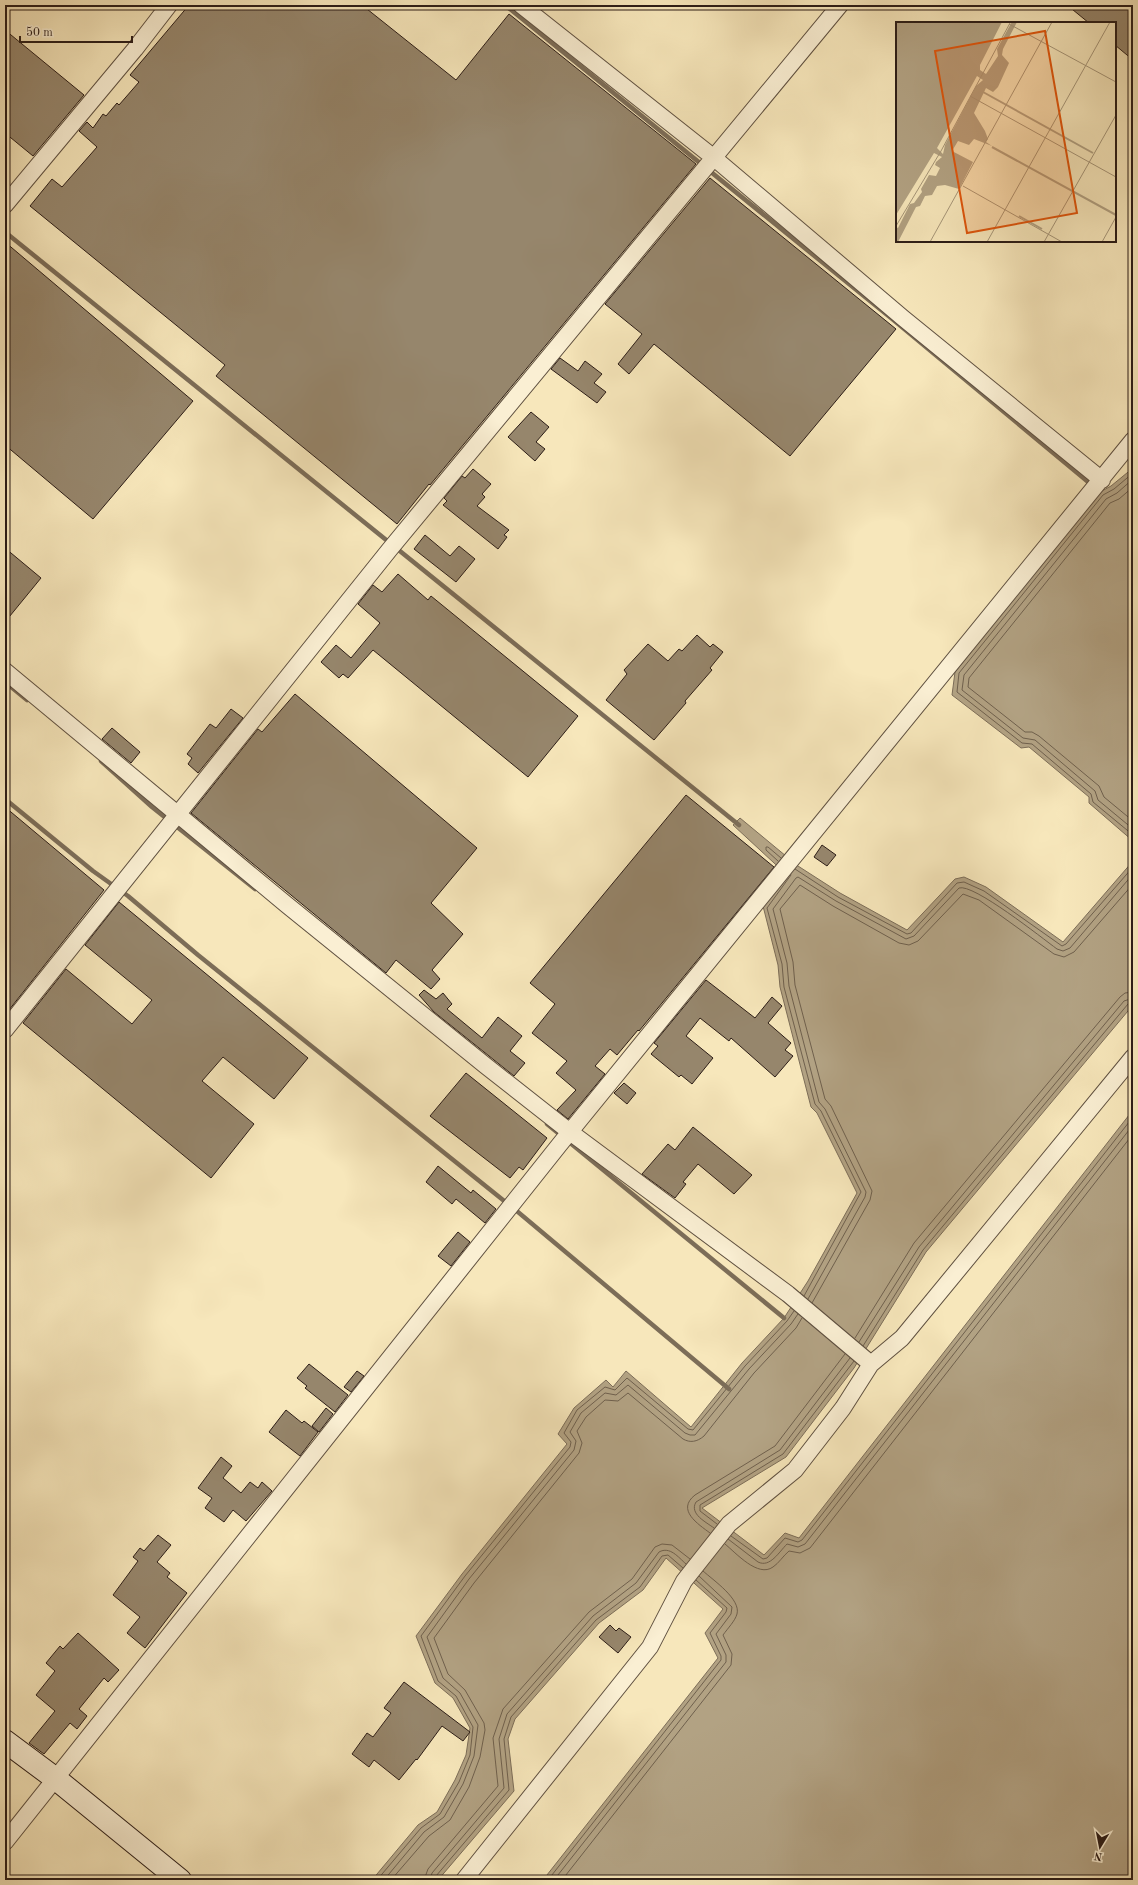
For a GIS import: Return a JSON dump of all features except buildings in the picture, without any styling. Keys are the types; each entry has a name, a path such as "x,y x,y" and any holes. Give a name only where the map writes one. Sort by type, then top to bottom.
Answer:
{"main road":[{"path":"5,1740 56,1779 180,1880"}],"street":[{"path":"5,205 135,49 169,5"},
{"path":"522,5 709,164 903,318 1096,486"},
{"path":"5,1030 173,818 394,544 840,5"},
{"path":"5,1842 510,1206 1133,440"},
{"path":"5,671 173,818 287,905 565,1138 788,1294 871,1364"},
{"path":"464,1880 650,1647 684,1581 729,1524 795,1470 843,1408 871,1364 902,1338 1133,1057"}],"water":[{"path":"1133,468 1133,841 1089,803 1089,797 1029,747 1021,748 952,695 955,672 1100,492 1111,486"},
{"path":"740,818 798,866 840,893 907,930 955,879 964,877 986,887 1063,942 1133,861 1133,1005 926,1252 854,1368 786,1457 702,1508 764,1555 785,1533 799,1538 1133,1110 1133,1880 543,1880 718,1658 705,1633 723,1609 666,1558 643,1590 599,1623 515,1719 508,1739 514,1791 438,1880 372,1880 418,1825 437,1812 455,1780 466,1755 470,1728 453,1698 435,1683 416,1636 462,1574 567,1444 558,1434 574,1408 606,1380 613,1387 626,1371 691,1427 742,1363 784,1318 808,1281 857,1193 817,1113 811,1107 780,987 778,965 763,906 787,875 733,825"}],"waterway":[{"path":"505,5 891,318 1093,486"},
{"path":"5,232 739,825"},
{"path":"5,682 27,700"},
{"path":"101,761 152,807 255,889"},
{"path":"5,799 93,871 128,896 198,955 518,1212 729,1389"},
{"path":"547,1124 784,1318"}]}
